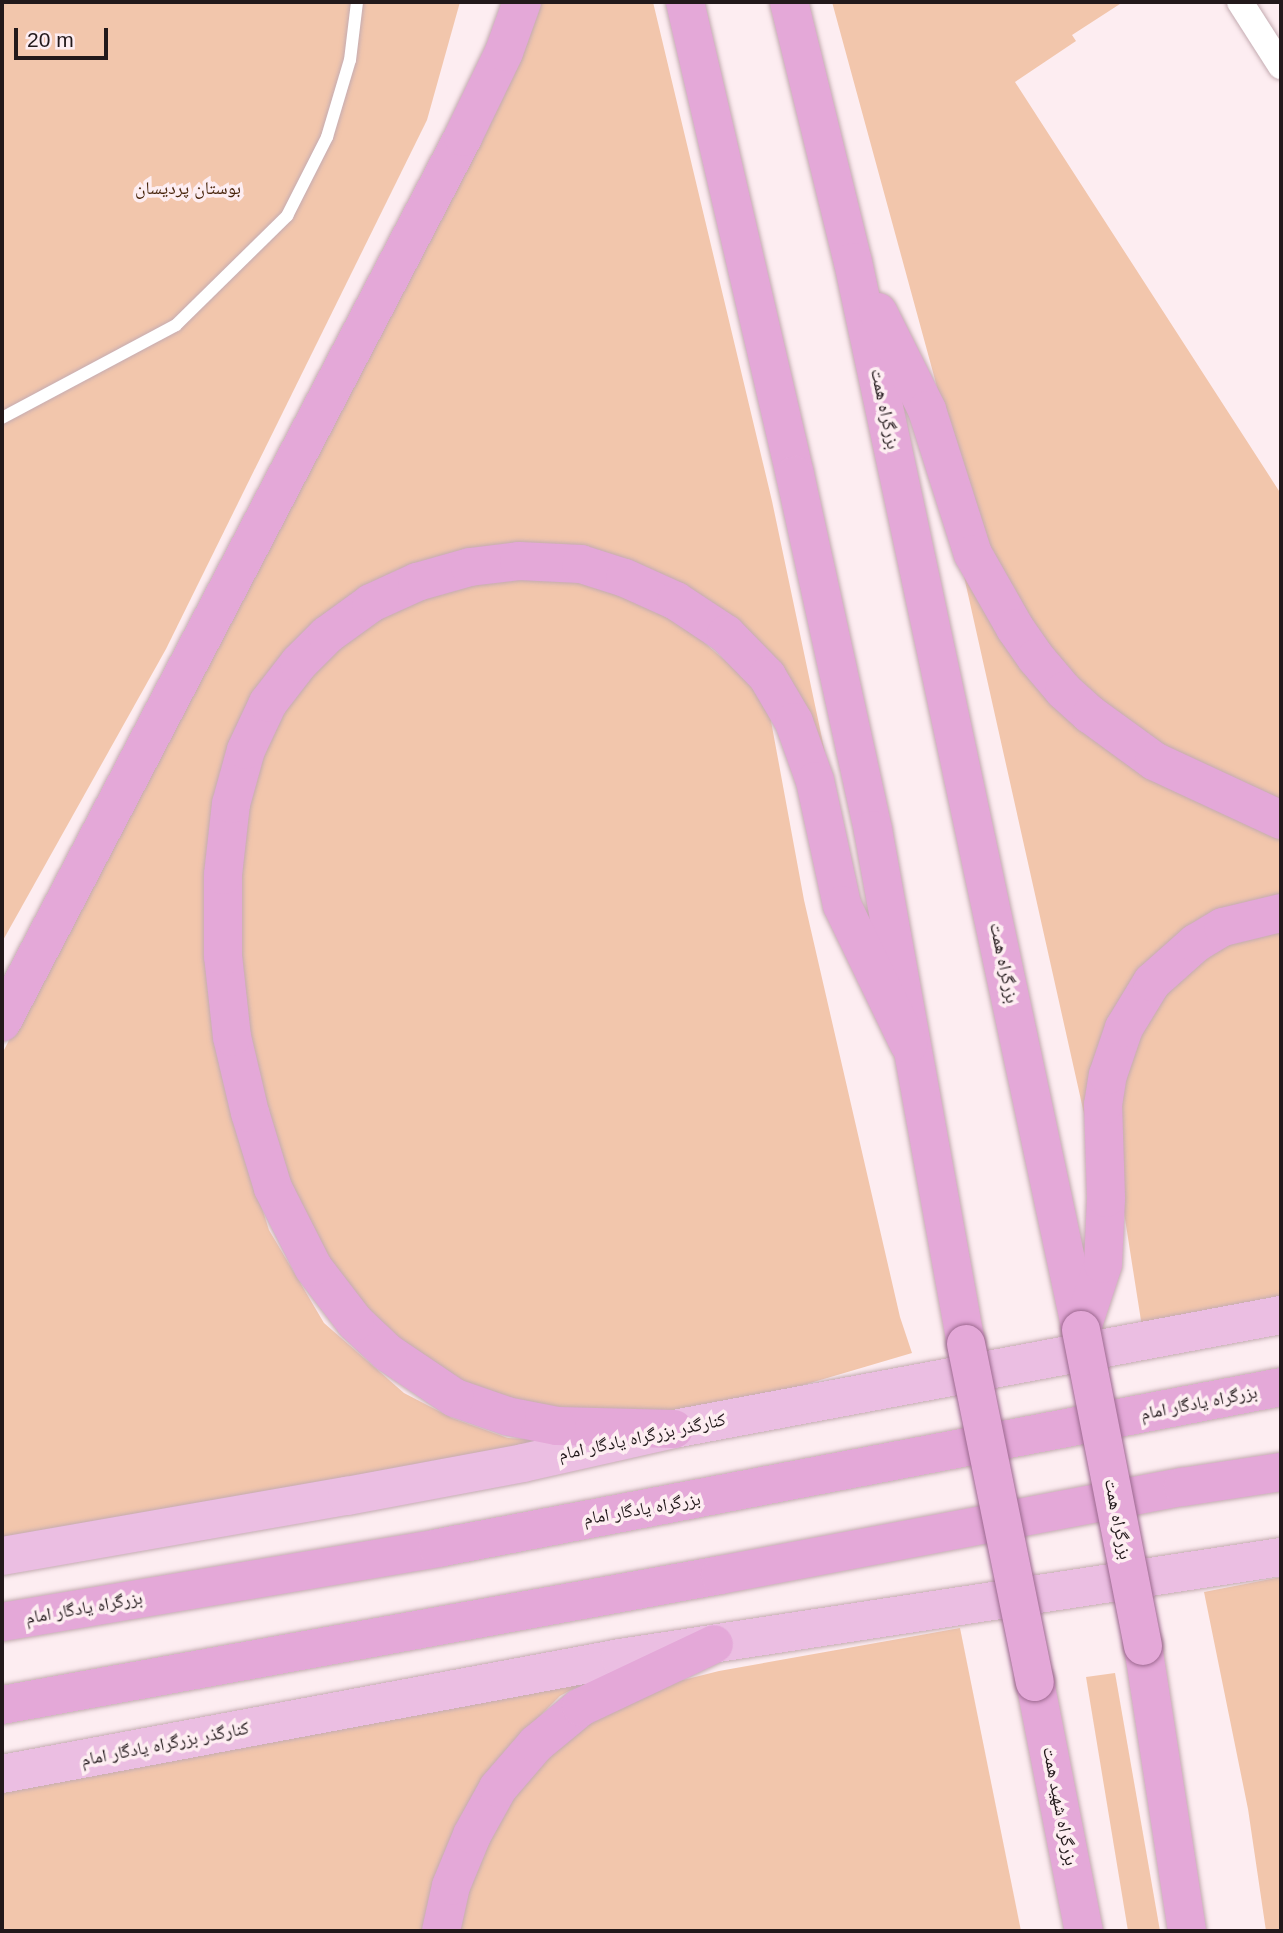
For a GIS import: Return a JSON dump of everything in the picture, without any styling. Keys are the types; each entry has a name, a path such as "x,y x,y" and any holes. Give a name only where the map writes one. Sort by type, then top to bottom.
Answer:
{"highway":[{"path":"2,1022 457,149 504,52 522,2"},
{"path":"685,2 836,657 873,830 909,1044"},
{"name":"بزرگراه همت","path":"789,2 853,262 1081,1330 1143,1646 1187,1931"},
{"path":"853,262 927,410 973,554 1015,628 1035,657 1064,691 1091,715 1154,761 1281,820"},
{"path":"674,1429 557,1426 506,1416 455,1398 388,1353 355,1322 313,1267 273,1188 250,1112 232,1037 223,956 223,875 231,804 246,750 268,703 299,663 327,635 371,603 417,582 470,567 519,561 581,564 625,578 676,601 726,634 767,676 794,722 815,781 842,905 909,1044"},
{"path":"1081,1330 1103,1264 1106,1198 1102,1105 1108,1074 1124,1028 1152,982 1196,943 1223,928 1281,913"},
{"name":"بزرگراه شهید همت","path":"909,1044 966,1344 1084,1931"},
{"name":"بزرگراه یادگار امام","path":"2,1622 438,1548 1281,1387"},
{"path":"2,1705 733,1573 1183,1487 1281,1472"},
{"path":"441,1931 451,1886 472,1835 499,1788 536,1744 581,1707 713,1644"}],"main road":[{"name":"کنارگذر بزرگراه یادگار امام","path":"2,1556 523,1463 674,1429 1281,1315"},
{"name":"کنارگذر بزرگراه یادگار امام","path":"2,1774 620,1658 1281,1557"}],"street":[{"path":"1240,2 1281,66"}],"lane":[{"path":"2,418 176,324 287,216 327,137 349,60 357,2"}],"green space":[{"name":"بوستان پردیسان","path":"2,2 460,2 427,120 166,649 2,942"},
{"path":"536,2 653,2 772,501 836,805 822,767 654,577 377,582 224,772 247,1161 269,1230 324,1323 404,1393 452,1418 508,1438 560,1441 2,1539 2,1054"},
{"path":"832,2 1123,2 1072,35 1076,41 1015,82 1281,494 1281,803 1124,726 1054,659 983,537 964,486"},
{"path":"959,554 1006,641 1281,835 1281,898 1204,918 1085,1118"},
{"path":"486,575 586,580 630,597 691,631 750,682 769,710 804,900 900,1317 912,1353 753,1400 635,1416 589,1418 478,1390 401,1345 365,1310 329,1263 299,1202 272,1134 241,994 241,861 248,804 263,752 291,696 351,628"},
{"path":"1281,925 1281,1298 1142,1327 1120,1187 1118,1107 1139,1023 1208,949"},
{"path":"1281,1577 1281,1931 1266,1931 1248,1809 1204,1592"},
{"path":"960,1628 1021,1931 451,1931 459,1902 526,1771 583,1722 655,1687 719,1671"},
{"path":"603,1672 560,1696 511,1745 425,1931 2,1931 2,1789"},
{"path":"1115,1673 1160,1931 1128,1931 1086,1677"}]}
